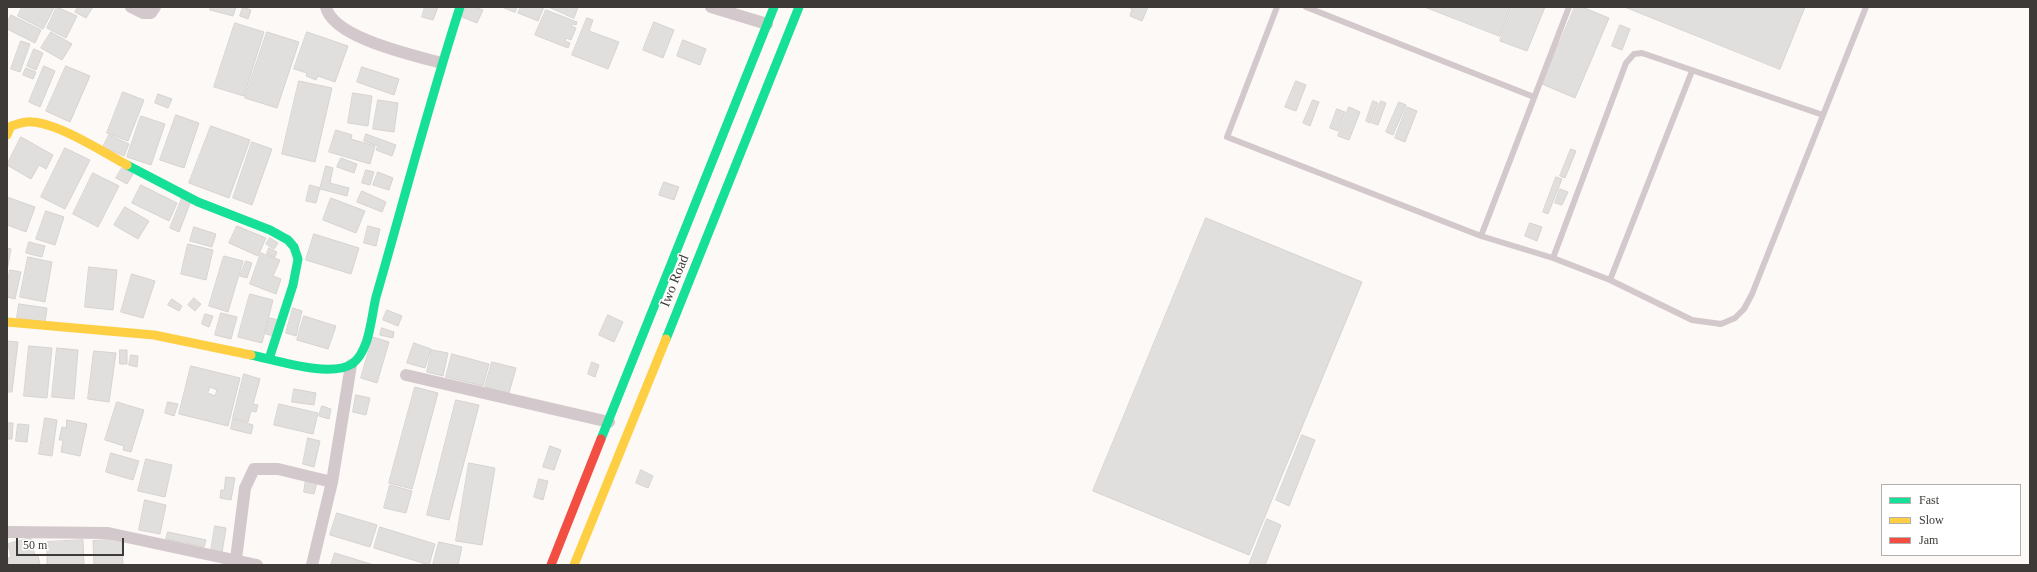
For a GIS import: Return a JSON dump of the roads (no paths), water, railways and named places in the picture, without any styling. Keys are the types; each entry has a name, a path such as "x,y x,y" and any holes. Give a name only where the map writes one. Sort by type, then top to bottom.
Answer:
{"main road":[{"path":"7,322 154,335 319,368 342,368 351,365 360,355 364,344 441,63 460,7"},
{"name":"Iwo Road","path":"574,565 762,71 767,24 774,7"},
{"name":"Iwo Road","path":"551,565 609,422 762,71 799,7"},
{"path":"7,135 11,126 25,120 38,122 60,130 198,202 270,230 288,240 294,247 298,259 293,285 269,359"}],"street":[{"path":"131,7 147,14 151,13 155,7"},
{"path":"326,7 328,15 331,19 348,31 378,45 441,63"},
{"path":"711,7 767,24"},
{"path":"312,565 332,482 351,365"},
{"path":"406,375 609,422"},
{"path":"236,559 245,488 254,469 278,469 332,482"},
{"path":"7,532 108,534 236,559 257,565"}],"lane":[{"path":"1277,7 1228,136 1481,236 1553,258 1610,280 1692,320 1721,324 1735,318 1744,309 1752,294 1866,7"},
{"path":"1306,7 1534,97"},
{"path":"1481,236 1569,7"},
{"path":"1553,258 1629,59 1634,54 1642,53 1823,115"},
{"path":"1610,280 1692,70"}]}
